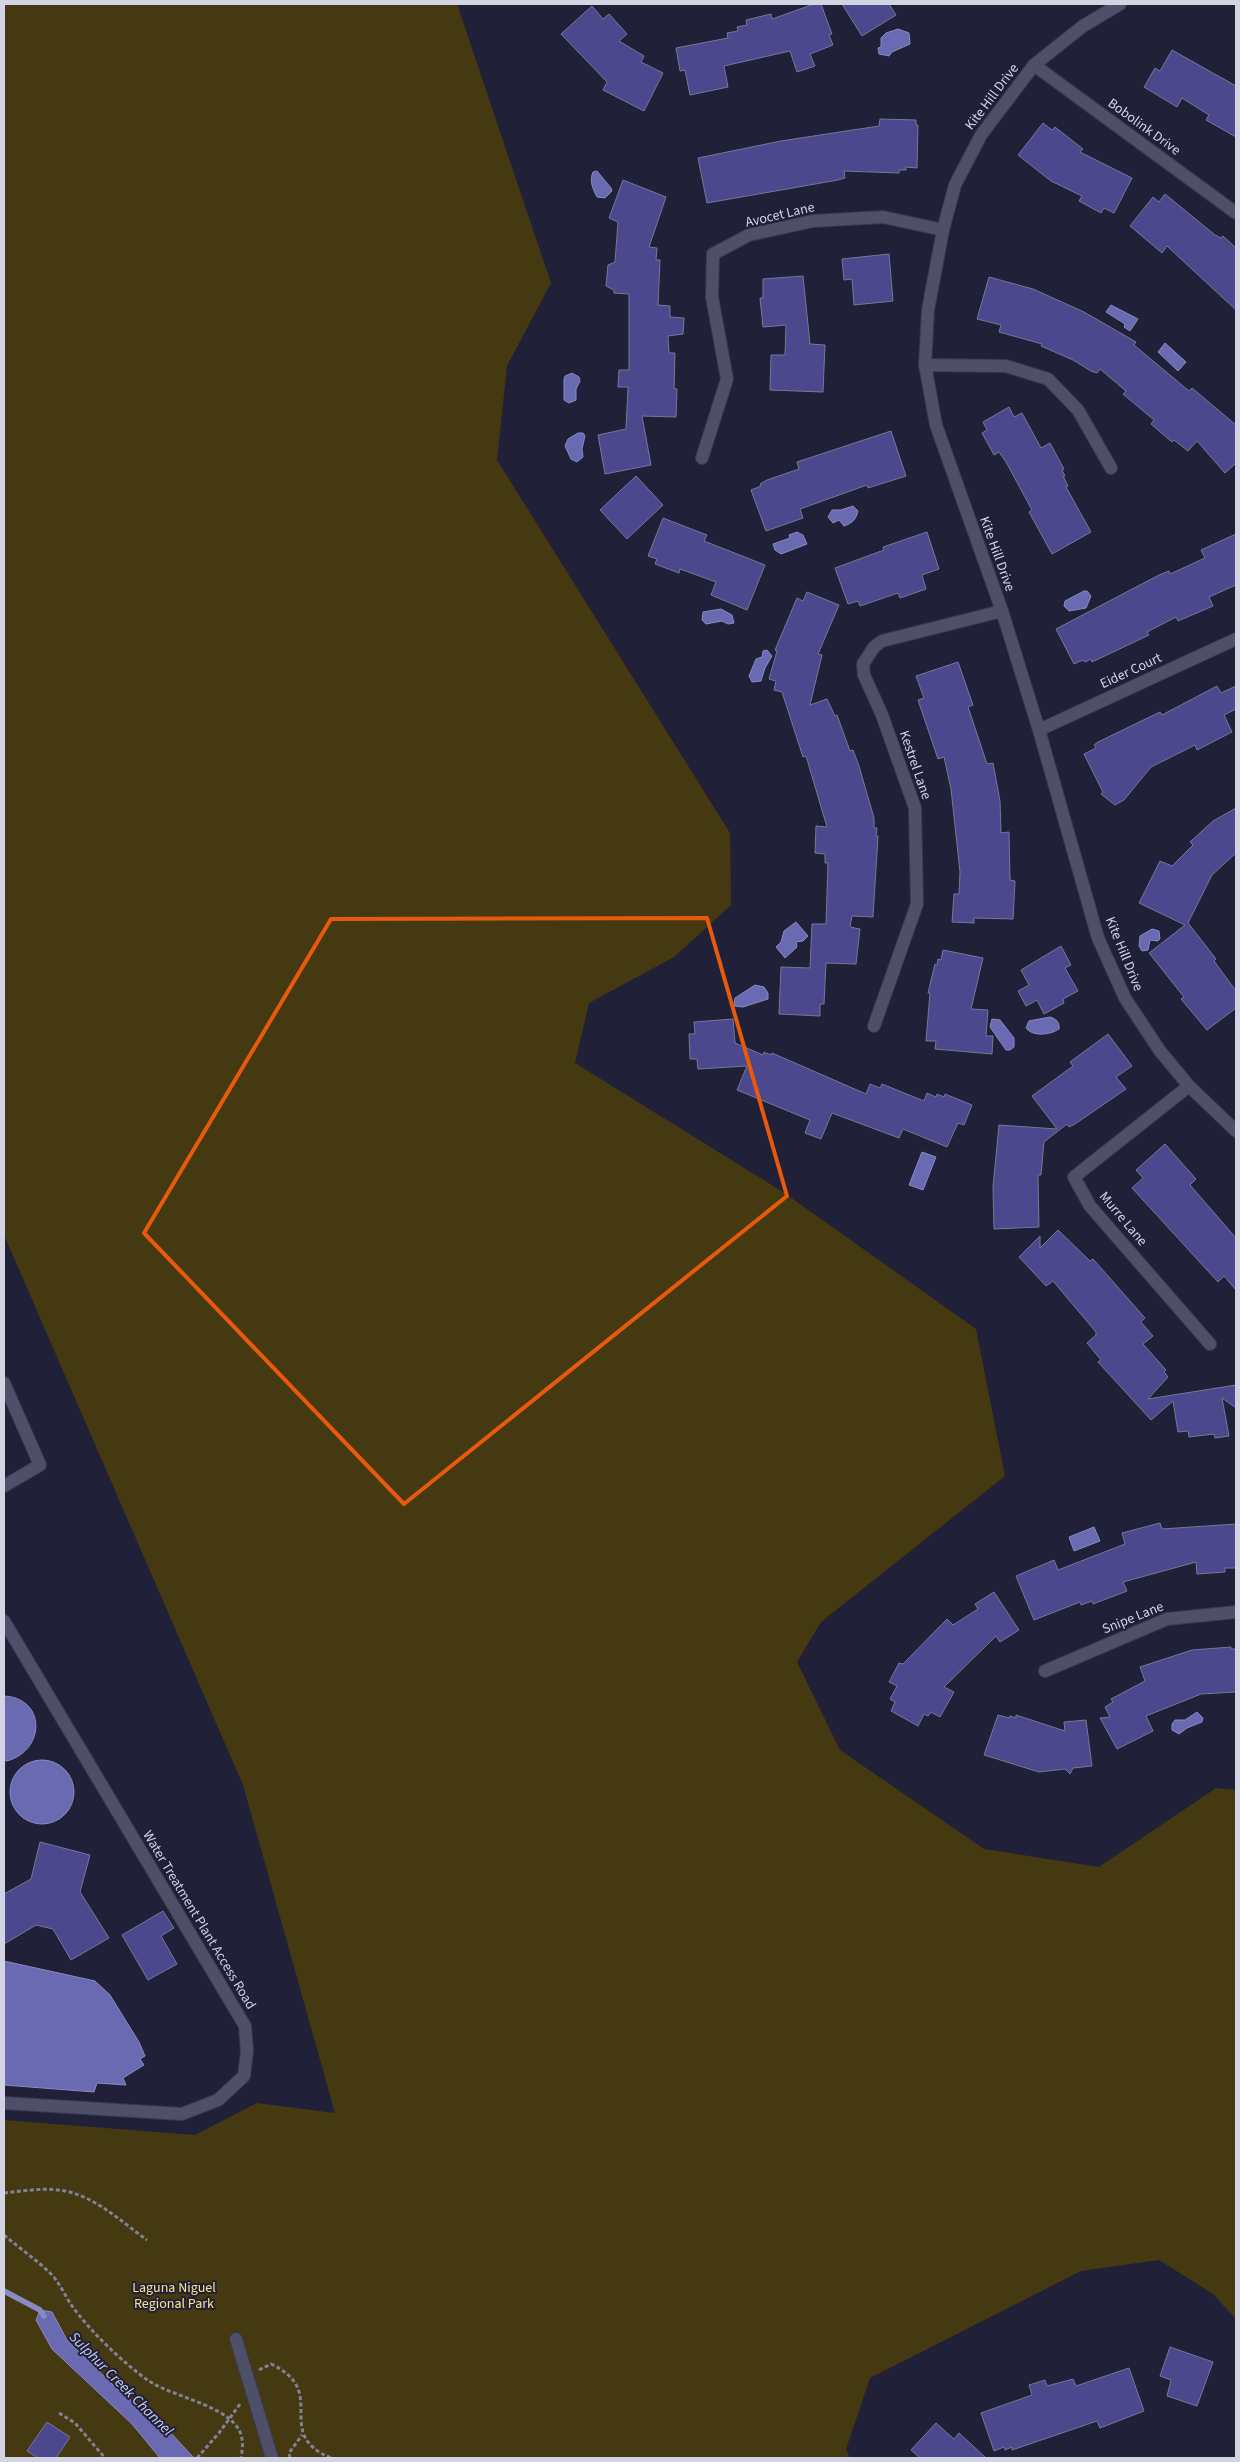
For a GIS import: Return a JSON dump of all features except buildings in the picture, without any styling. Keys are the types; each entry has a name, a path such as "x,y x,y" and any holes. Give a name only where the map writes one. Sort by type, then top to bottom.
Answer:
{"street":[{"name":"Kite Hill Drive","path":"1120,4 1084,26 1034,66 981,135 955,185 943,230 928,310 925,365 936,425 1002,611 1039,730 1098,938 1125,998 1160,1052 1189,1086 1236,1131"},
{"name":"Bobolink Drive","path":"1034,66 1236,213"},
{"name":"Avocet Lane","path":"702,458 726,379 712,297 713,254 749,235 814,220 883,217 943,230"},
{"path":"925,365 1006,366 1048,379 1078,410 1111,468"},
{"name":"Kestrel Lane","path":"874,1026 917,904 915,808 882,716 864,675 863,664 874,647 882,640 1002,611"},
{"name":"Eider Court","path":"1039,730 1236,639"},
{"name":"Murre Lane","path":"1189,1086 1074,1177 1090,1206 1210,1344"},
{"path":"4,1383 40,1465 4,1486"},
{"name":"Snipe Lane","path":"1045,1671 1167,1618 1236,1612"},
{"name":"Water Treatment Plant Access Road","path":"4,1621 245,2026 248,2051 244,2076 218,2100 182,2114 4,2102"},
{"path":"236,2338 272,2458"}],"path":[{"path":"4,2193 47,2189 76,2194 92,2201 147,2240"},
{"path":"4,2235 52,2275 74,2308 108,2345 141,2376 159,2388 211,2408 230,2418 238,2428 242,2438 241,2458"},
{"path":"197,2458 230,2418 249,2381 271,2364 292,2377 300,2395 302,2435 315,2451 331,2458"},
{"path":"59,2413 74,2423 105,2458"},
{"path":"290,2458 289,2454 302,2435"}],"highlighted area":[{"path":"707,918 787,1196 404,1504 144,1233 331,919"}],"green space":[{"name":"Laguna Niguel Regional Park","path":"4,4 457,4 551,283 507,366 497,460 730,833 731,905 674,957 589,1003 575,1063 783,1192 976,1329 1005,1476 821,1622 797,1662 840,1750 984,1849 1099,1867 1216,1788 1236,1790 1236,2319 1213,2294 1159,2260 1081,2271 870,2378 846,2449 850,2458 4,2458 4,2120 195,2135 257,2103 335,2113 243,1785 4,1235"}],"shaded area":[{"path":"898,29 909,33 910,44 892,52 889,56 879,54 878,48 881,47 881,38 886,33"},
{"path":"597,171 612,191 605,198 597,197 592,185 593,172"},
{"path":"1111,305 1138,319 1130,331 1124,327 1125,324 1106,312"},
{"path":"1165,343 1186,362 1178,371 1158,352"},
{"path":"572,373 579,377 580,381 576,389 576,400 569,403 564,400 564,379 565,376"},
{"path":"578,433 583,433 585,436 582,449 583,457 577,462 571,459 565,446 568,439"},
{"path":"853,506 858,511 850,524 844,526 839,520 833,523 828,517 832,510 841,510"},
{"path":"797,532 803,535 807,544 781,554 775,550 773,544 790,538 789,535"},
{"path":"1087,591 1091,596 1086,608 1069,611 1064,606 1065,601"},
{"path":"721,609 732,615 734,623 728,624 722,621 706,624 702,620 703,612"},
{"path":"767,650 772,656 765,668 761,681 752,682 749,676 756,659 762,657 763,651"},
{"path":"796,922 808,936 803,941 796,942 797,947 785,958 776,947 781,942 784,931"},
{"path":"1152,929 1159,931 1160,939 1158,941 1150,940 1148,950 1142,951 1139,946 1140,936"},
{"path":"755,985 764,987 768,993 768,999 743,1007 734,1006 735,998"},
{"path":"1050,1017 1057,1021 1059,1029 1051,1033 1037,1034 1026,1028 1029,1021"},
{"path":"992,1019 1000,1020 1014,1038 1014,1047 1010,1050 1006,1050 990,1027"},
{"path":"922,1152 936,1157 923,1190 909,1185"},
{"path":"1094,1527 1100,1541 1074,1551 1069,1537"},
{"path":"4,1696 18,1699 28,1705 34,1715 36,1725 34,1736 29,1746 20,1755 7,1761 4,1760"},
{"path":"1197,1712 1203,1718 1202,1722 1187,1728 1179,1734 1172,1730 1172,1724 1175,1720 1185,1720"},
{"path":"36,1760 48,1760 65,1769 72,1780 74,1792 72,1804 65,1815 48,1824 36,1824 24,1819 15,1810 10,1798 10,1786 15,1774 24,1765"},
{"path":"4,1961 95,1981 110,1995 139,2042 145,2056 140,2059 144,2065 123,2078 126,2085 97,2083 94,2092 4,2085"},
{"path":"40,2310 52,2312 67,2340 117,2389 169,2431 194,2458 160,2458 132,2424 52,2349 36,2320"}],"waterway":[{"name":"Sulphur Creek Channel","path":"4,2291 40,2310 44,2316"}]}
